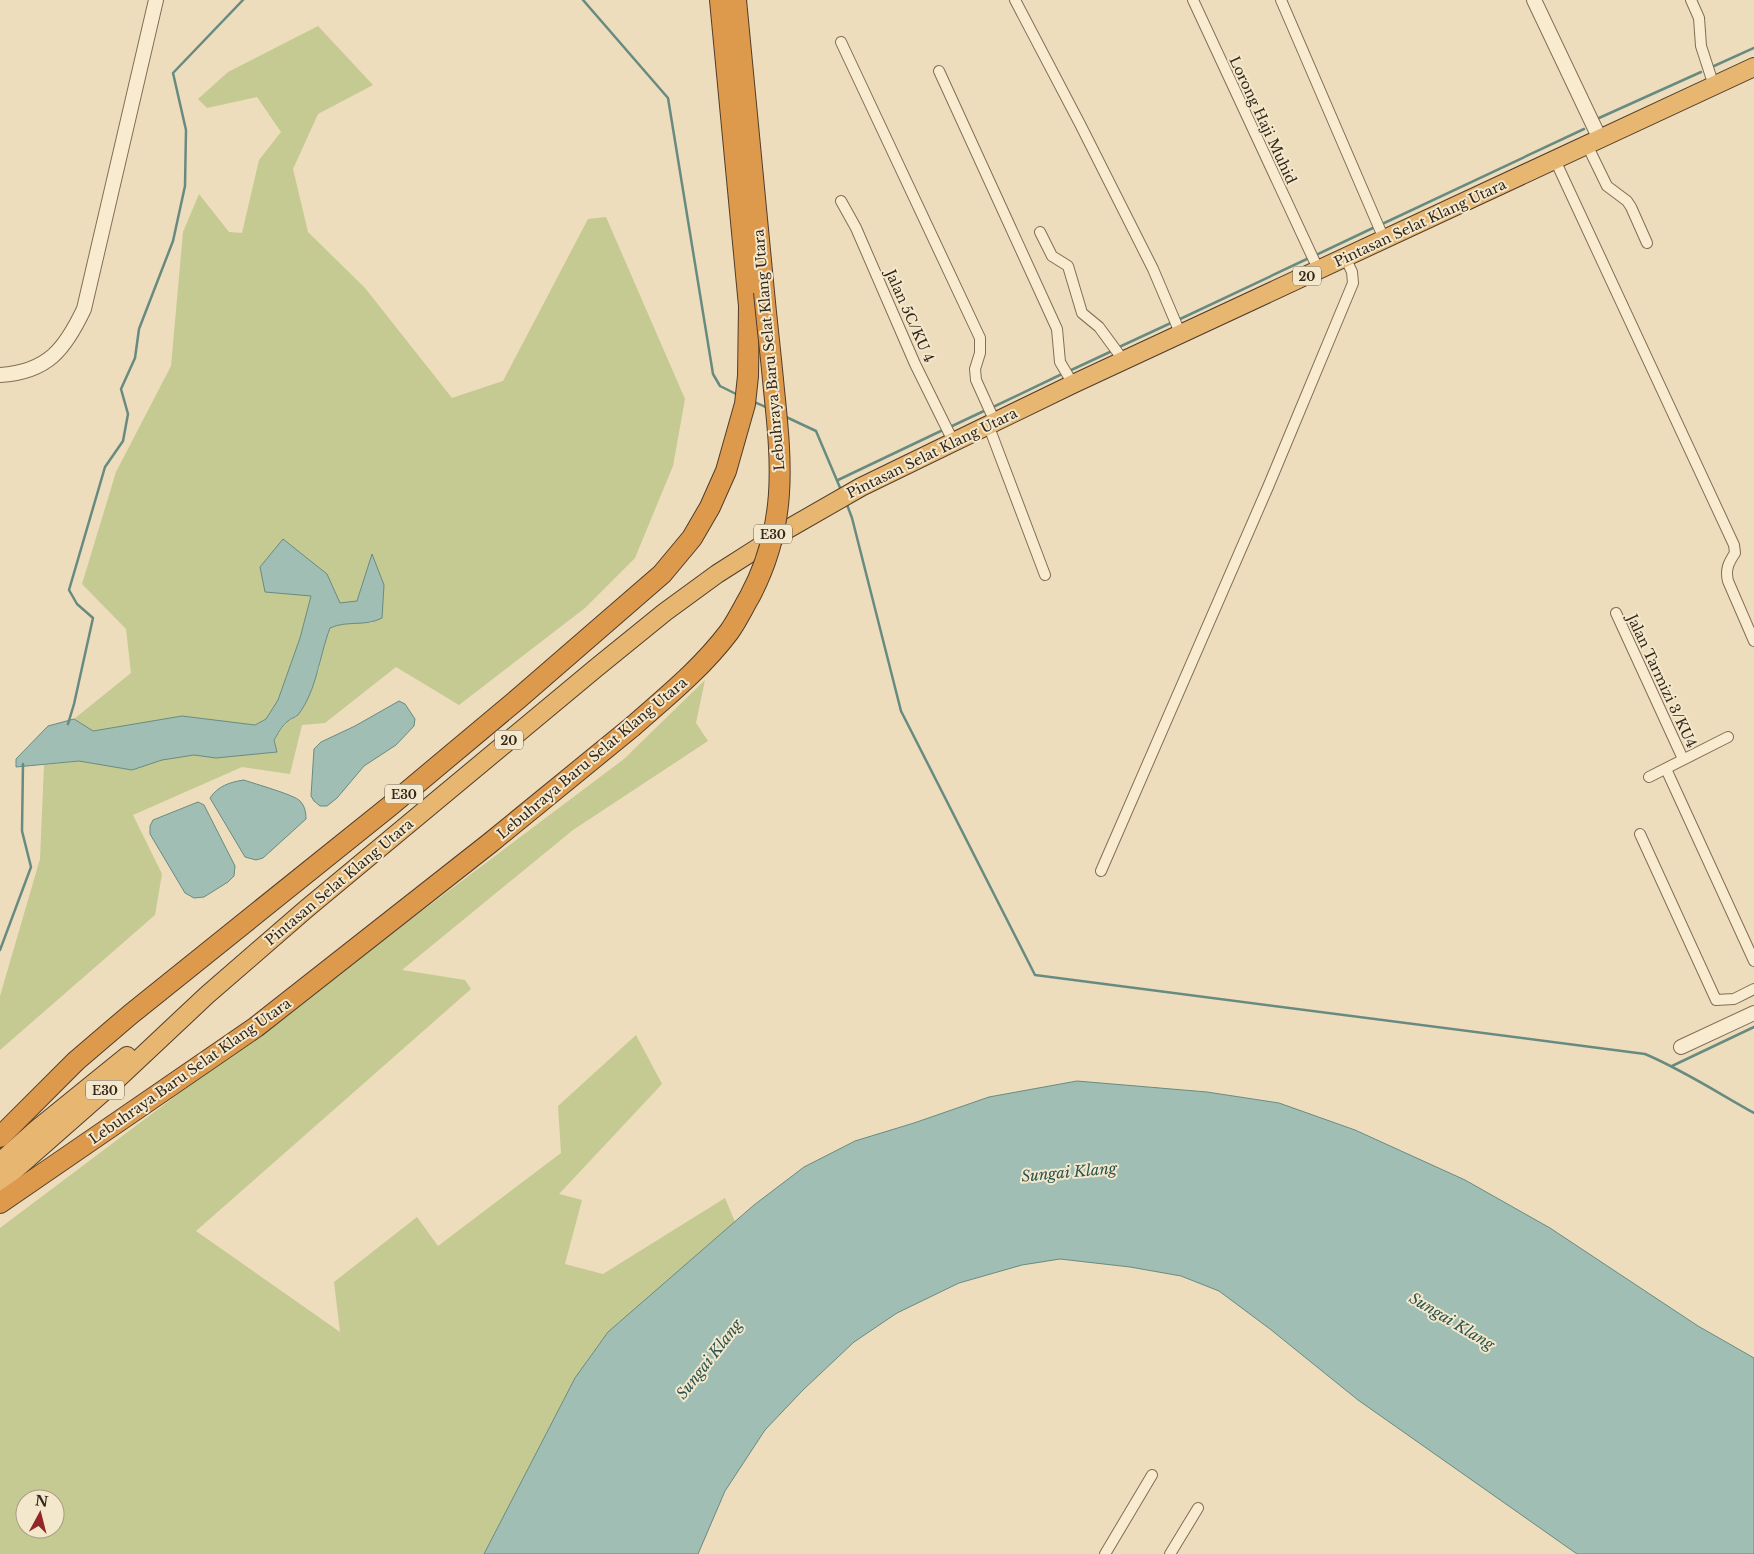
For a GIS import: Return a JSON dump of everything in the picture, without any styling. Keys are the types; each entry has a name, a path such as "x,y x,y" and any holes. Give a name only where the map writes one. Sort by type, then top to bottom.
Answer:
{"highway":[{"name":"Lebuhraya Baru Selat Klang Utara","path":"0,1137 76,1061 124,1020 390,806 519,698 662,574 692,538 710,507 726,471 745,404 748,376 749,306 720,0"},
{"name":"Lebuhraya Baru Selat Klang Utara","path":"0,1203 256,1027 490,844 690,677 729,632 764,567 778,513 780,476 779,435 736,0"},
{"name":"Pintasan Selat Klang Utara","path":"207,995 328,891 666,612 717,574 827,506 861,487 954,443 1122,356 1345,257 1383,235 1555,160 1754,67"},
{"name":"Lebuhraya Baru Selat Klang Utara","path":"0,1182 108,1088 207,995"},
{"name":"E30","path":"0,1162 104,1074 207,995"}],"street":[{"path":"0,375 34,368 54,355 72,334 84,308 156,0"},
{"path":"1015,0 1153,269 1179,331"},
{"name":"Lorong Haji Muhid","path":"1193,0 1317,268"},
{"path":"1281,0 1383,235"},
{"path":"1534,0 1593,142 1607,186 1627,201 1647,243"},
{"path":"1691,0 1699,18 1701,46 1714,86"},
{"path":"841,42 980,338 980,352 975,369 976,380 1045,575"},
{"path":"939,71 1057,329 1060,362 1072,381"},
{"path":"1555,160 1734,545 1736,553 1726,572 1754,641"},
{"name":"Jalan 5C/KU 4","path":"841,201 856,228 915,364 954,443"},
{"path":"1040,232 1052,256 1068,266 1082,313 1099,327 1122,356"},
{"path":"1101,871 1272,478 1353,283 1352,272 1345,257"},
{"name":"Jalan Tarmizi 3/KU4","path":"1616,614 1683,759"},
{"path":"1649,777 1728,737"},
{"path":"1666,769 1754,960"},
{"path":"1640,834 1716,1000 1734,999 1754,989"},
{"path":"1681,1047 1754,1013"},
{"path":"1105,1554 1152,1475"},
{"path":"1170,1554 1198,1508"}],"green space":[{"path":"318,26 373,85 318,114 293,169 308,232 365,288 452,398 503,381 588,219 606,217 685,399 673,466 635,558 585,608 459,705 396,667 325,723 302,725 290,774 242,767 133,815 162,874 155,915 0,1050 0,996 40,859 44,765 79,761 132,770 162,760 194,755 216,758 277,752 274,740 287,721 297,717 319,670 323,648 330,628 340,623 372,623 372,555 357,601 339,604 327,574 311,595 300,638 278,700 266,719 255,725 182,716 93,731 74,719 131,673 126,629 82,584 116,472 171,366 183,232 199,194 229,232 242,233 259,160 281,132 257,97 207,108 198,99 228,72"},
{"path":"705,680 696,723 708,741 573,830 402,970 465,980 471,989 196,1231 340,1332 334,1282 417,1217 438,1246 561,1153 558,1106 636,1035 662,1084 559,1194 582,1200 565,1264 603,1274 725,1198 735,1222 608,1332 575,1378 484,1554 0,1554 0,1228 624,759"}],"water":[{"path":"283,539 327,574 340,603 357,601 372,554 384,585 382,618 376,621 343,624 330,628 314,684 304,705 298,715 284,725 274,740 277,752 216,758 194,755 162,760 132,770 79,761 16,767 16,759 48,726 74,719 93,731 182,716 255,725 266,719 278,700 300,638 311,596 265,592 260,567"},
{"path":"399,701 405,704 415,719 414,726 396,745 364,766 337,798 327,806 320,806 311,796 314,749 321,742 355,726"},
{"path":"244,780 297,799 302,803 305,812 306,819 263,858 256,860 245,857 210,798 225,785"},
{"path":"198,802 204,805 235,866 234,876 228,882 204,897 194,898 185,893 150,834 150,826 153,820"},
{"name":"Sungai Klang","path":"1077,1081 1207,1092 1279,1103 1355,1130 1465,1180 1550,1228 1698,1326 1754,1358 1754,1554 1577,1554 1358,1400 1270,1329 1219,1291 1181,1276 1130,1267 1060,1259 1022,1265 959,1283 897,1313 854,1342 803,1390 765,1430 725,1491 698,1554 484,1554 575,1378 608,1332 754,1205 804,1167 855,1141 989,1097"}],"waterway":[{"path":"68,724 93,618 77,604 69,590 105,467 123,441 128,414 121,389 135,358 139,329 173,241 185,186 186,130 173,73 243,0"},
{"path":"583,0 668,98 713,374 720,386 738,395"},
{"path":"1714,66 1754,48"},
{"path":"1599,118 1701,72"},
{"path":"1380,225 1584,129"},
{"path":"1314,256 1375,227"},
{"path":"1178,320 1309,258"},
{"path":"1117,348 1173,322"},
{"path":"1067,372 1112,351"},
{"path":"991,408 1062,374"},
{"path":"752,401 768,408"},
{"path":"950,427 986,410"},
{"path":"784,416 816,431 841,490"},
{"path":"838,480 945,429"},
{"path":"846,502 852,518 901,711 1035,975 1645,1054 1687,1074 1754,1113"},
{"path":"0,950 31,867 22,831 23,764"},
{"path":"1672,1066 1754,1027"}]}
